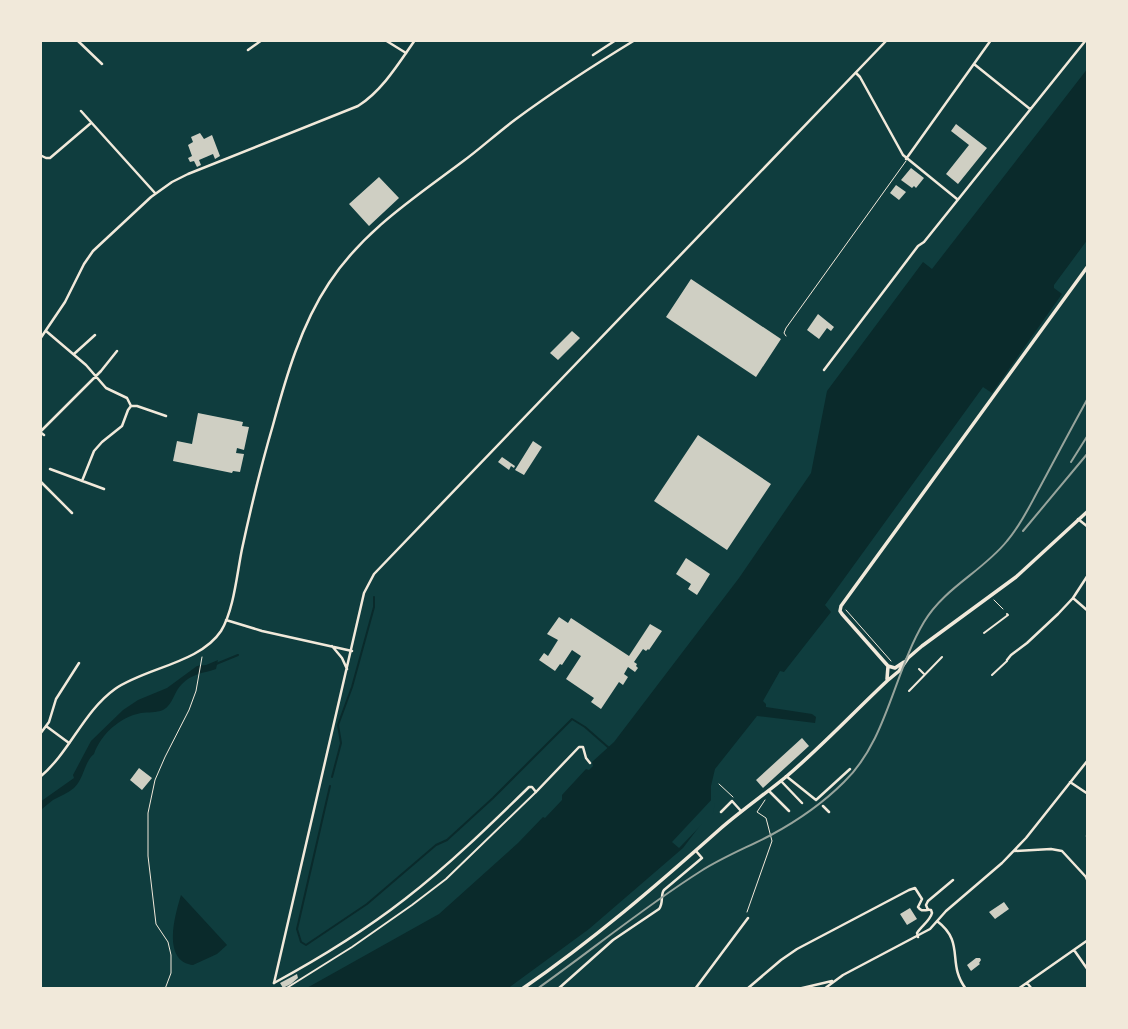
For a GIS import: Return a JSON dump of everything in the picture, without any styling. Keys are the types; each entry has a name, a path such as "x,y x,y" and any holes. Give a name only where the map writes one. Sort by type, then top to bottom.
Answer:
{"highway":[{"path":"1088,266 840,611 888,666 897,667 935,635 991,596 1049,548 1088,511"},
{"path":"522,989 612,921 741,811 768,793 899,671 904,663"},
{"path":"887,681 888,666"}],"street":[{"path":"248,50 262,40"},
{"path":"385,40 406,53"},
{"path":"40,339 65,302 93,251 155,193 188,174 358,106 382,85 415,40"},
{"path":"593,55 617,40"},
{"path":"40,778 55,764 96,707 112,692 176,663 203,648 220,633 232,597 277,410 309,320 328,284 359,245 405,203 528,111 635,40"},
{"path":"273,989 370,580 887,40"},
{"path":"906,159 991,40"},
{"path":"824,370 918,246 924,242 1086,40"},
{"path":"74,49 79,42 102,64"},
{"path":"974,64 1030,109"},
{"path":"856,72 906,159 958,200"},
{"path":"81,111 155,193"},
{"path":"40,155 50,158 91,123"},
{"path":"46,331 74,354 108,390 127,398 131,406"},
{"path":"74,354 95,335"},
{"path":"44,435 40,432 117,352"},
{"path":"131,406 166,416"},
{"path":"82,481 94,451 122,426 131,406"},
{"path":"50,470 104,489"},
{"path":"40,481 72,513"},
{"path":"1078,519 1088,527"},
{"path":"992,675 1073,598 1088,575"},
{"path":"1073,598 1088,611"},
{"path":"984,633 1007,614"},
{"path":"226,620 352,651"},
{"path":"332,646 347,669"},
{"path":"909,691 942,657"},
{"path":"40,734 51,716 56,699 79,663"},
{"path":"919,669 924,675"},
{"path":"46,726 70,743"},
{"path":"285,989 333,960 446,879 537,792 579,747 583,747 590,763"},
{"path":"824,989 930,929 959,898 1014,851 1088,760"},
{"path":"786,776 816,800 850,769"},
{"path":"780,781 802,803"},
{"path":"1070,782 1088,794"},
{"path":"275,983 367,927 433,876 529,787 537,792"},
{"path":"768,793 789,811"},
{"path":"721,812 732,801 741,811"},
{"path":"823,806 829,812"},
{"path":"558,989 613,940 659,909 663,892 702,858 695,851"},
{"path":"1014,851 1062,851 1087,877 1088,882"},
{"path":"918,936 917,933 932,915 926,905 928,901 953,880"},
{"path":"747,989 797,949 909,890 915,888 921,896 919,909 929,910"},
{"path":"695,989 748,918"},
{"path":"937,920 953,937 958,975 966,989"},
{"path":"1018,989 1088,940"},
{"path":"1074,950 1088,970"},
{"path":"797,989 834,981"},
{"path":"1027,983 1032,989"}],"lane":[{"path":"786,336 786,328 906,159"}],"path":[{"path":"991,596 1007,614"},
{"path":"844,607 892,661"},
{"path":"165,989 170,977 170,944 156,924 148,856 148,813 155,780 196,691 203,648"},
{"path":"719,784 733,796 732,801"},
{"path":"748,918 747,912 772,841 766,818 757,812 768,793"}],"water":[{"path":"1088,68 1088,239 1054,285 1062,294 992,393 983,387 825,605 831,612 784,672 780,671 763,701 766,707 812,714 816,717 815,723 757,716 715,769 711,803 705,819 683,848 589,929 507,989 305,989 439,914 545,818 562,800 562,795 614,742 739,578 811,473 827,391 923,262 932,269"},
{"path":"218,660 216,669 189,678 179,687 163,710 133,715 112,727 101,740 74,788 40,811 40,802 74,778 73,775 91,741 123,710 138,700 167,688 197,666"},
{"path":"181,895 227,945 217,954 193,965 182,961 174,948 173,930"}],"pier":[{"path":"715,796 713,813 679,848 672,842"}],"building":[{"path":"956,124 987,148 958,184 946,174 969,145 951,131"},
{"path":"200,133 204,139 212,135 220,156 215,159 213,154 199,160 201,165 197,167 194,161 190,162 188,158 192,156 188,145 193,142 191,137"},
{"path":"911,168 924,178 916,188 901,180"},
{"path":"379,177 399,198 369,226 349,204"},
{"path":"896,185 906,192 899,200 890,193"},
{"path":"691,279 781,339 756,377 666,317"},
{"path":"818,314 834,327 831,331 827,328 819,339 807,330"},
{"path":"572,331 580,338 558,360 550,353"},
{"path":"198,413 243,422 242,426 249,427 244,450 237,448 236,453 244,454 240,472 232,473 173,461 177,441 192,444"},
{"path":"698,435 771,484 727,550 654,501"},
{"path":"533,441 542,447 524,475 515,470"},
{"path":"502,457 515,466 514,468 511,466 509,470 498,462"},
{"path":"686,558 710,574 697,595 688,589 691,584 676,574"},
{"path":"559,617 568,623 571,618 629,656 650,624 662,631 649,650 643,649 634,662 638,668 635,672 628,667 624,674 628,677 623,685 619,682 601,709 591,702 594,698 566,679 581,656 572,650 555,671 539,660 544,653 548,656 558,640 547,634"},
{"path":"802,738 809,746 763,788 756,780"},
{"path":"139,768 152,778 142,790 130,780"},
{"path":"1004,902 1009,909 995,919 989,912"},
{"path":"910,908 917,919 907,925 900,914"},
{"path":"980,958 980,964 971,971 967,965"},
{"path":"297,974 298,978 283,988 280,983"}],"waterway":[{"path":"332,777 341,743 338,725 352,687 374,607 374,597"},
{"path":"216,664 238,655"},
{"path":"330,786 297,929 301,942 306,945 367,904 436,845 447,840 572,719 609,748"}],"railway":[{"path":"537,989 680,885 718,861 790,824 844,782 870,747 924,622 942,599 987,562 1012,535 1088,398"},
{"path":"1071,462 1088,435"},
{"path":"1023,531 1088,453"}]}
